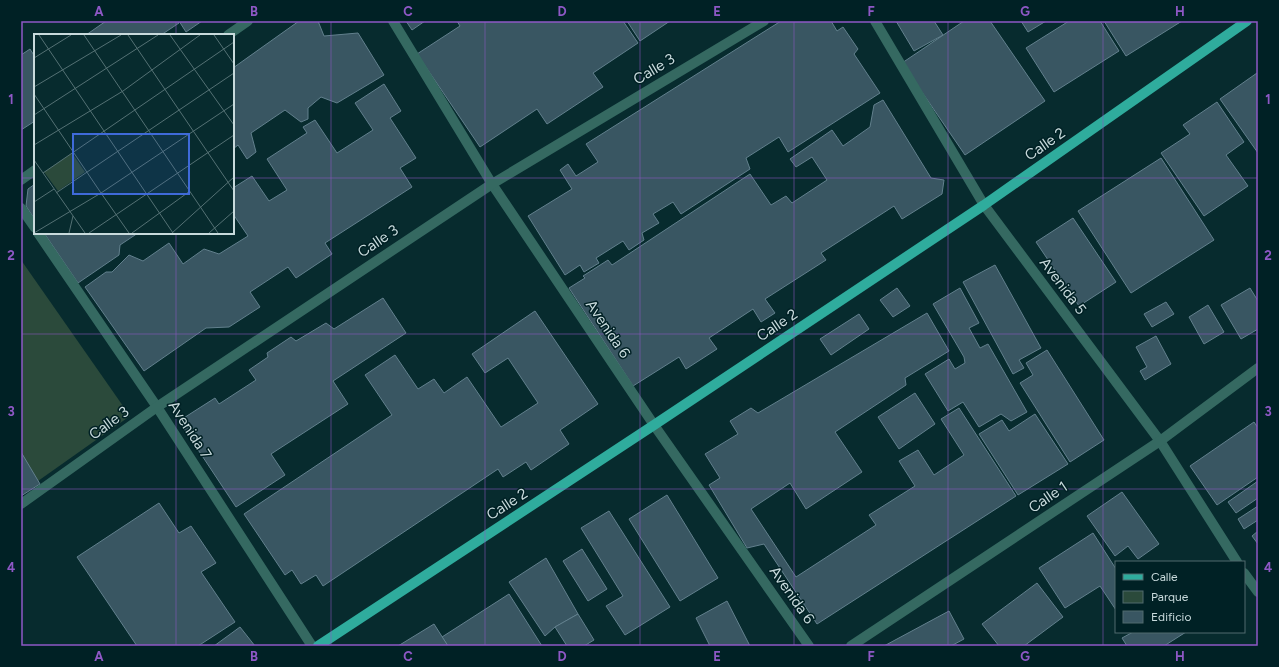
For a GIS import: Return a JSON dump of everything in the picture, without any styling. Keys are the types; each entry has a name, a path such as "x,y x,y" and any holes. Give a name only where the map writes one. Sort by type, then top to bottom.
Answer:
{"main road":[{"name":"Calle 2","path":"318,646 654,425 984,205 1247,21"}],"street":[{"path":"229,34 248,21"},
{"name":"Avenida 6","path":"393,21 492,184 654,425 809,646"},
{"name":"Calle 3","path":"21,504 157,407 492,184 764,21"},
{"name":"Avenida 5","path":"874,21 984,205 1160,441 1236,561"},
{"path":"21,180 34,171"},
{"path":"21,208 34,227"},
{"name":"Avenida 7","path":"39,234 157,407 312,646"},
{"name":"Calle 1","path":"851,646 1160,441 1258,368"},
{"path":"1245,574 1258,592"}],"green space":[{"path":"21,260 130,416 21,493"}],"building":[{"path":"106,21 177,21 179,23 162,34 87,34"},
{"path":"179,21 202,21 186,32"},
{"path":"299,21 318,21 324,36 358,33 384,75 337,103 321,97 308,108 308,119 301,122 285,110 251,133 256,152 247,159 238,145 234,148 234,67"},
{"path":"406,21 425,21 412,30"},
{"path":"457,21 623,21 638,43 593,73 603,87 547,124 537,109 480,147 417,54 460,26"},
{"path":"627,21 670,21 640,41"},
{"path":"781,21 831,21 837,31 843,27 858,49 854,54 880,93 788,152 779,137 746,158 750,169 681,214 673,202 653,214 659,223 642,233 644,240 629,250 623,241 596,258 599,263 584,272 580,265 565,275 528,216 572,189 560,170 568,164 576,176 598,162 586,144"},
{"path":"896,21 934,21 943,35 914,51"},
{"path":"964,21 990,21 1045,101 965,155 902,63"},
{"path":"1021,21 1046,21 1028,32"},
{"path":"1069,21 1100,21 1119,51 1054,92 1026,48"},
{"path":"1104,21 1182,21 1126,56"},
{"path":"30,49 34,55 34,122 21,130 21,55"},
{"path":"1257,73 1258,75 1258,153 1220,99"},
{"path":"384,84 401,111 390,118 416,158 400,168 412,187 325,243 332,254 296,278 288,267 250,292 260,307 229,327 206,328 144,371 85,287 106,272 112,272 129,255 143,261 169,243 183,264 204,249 219,254 248,236 234,215 234,187 252,176 269,201 287,190 267,159 307,133 303,127 315,120 337,153 373,130 355,103"},
{"path":"883,100 931,178 944,180 942,194 902,219 894,206 821,253 826,260 765,299 775,313 761,322 753,309 709,338 717,349 686,369 679,357 633,386 569,288 585,278 583,276 608,260 612,265 750,174 771,205 786,196 792,203 827,180 812,157 796,167 790,159 832,130 843,146 870,127 874,105"},
{"path":"1217,102 1244,142 1226,155 1248,186 1204,216 1161,153 1190,134 1183,125"},
{"path":"1161,158 1214,240 1131,293 1078,211"},
{"path":"34,185 34,218 26,206 28,189"},
{"path":"1073,218 1116,282 1079,306 1036,242"},
{"path":"45,234 136,234 120,245 119,255 78,283"},
{"path":"995,265 1041,348 1019,360 1024,368 1013,374 963,282"},
{"path":"897,288 910,306 893,317 880,300"},
{"path":"960,288 979,323 969,328 980,348 988,344 1027,412 1011,421 1001,414 979,427 963,402 948,411 925,374 949,359 955,369 965,363 964,357 933,304"},
{"path":"1250,288 1258,301 1258,329 1241,339 1221,305"},
{"path":"383,298 406,333 333,381 348,404 271,454 285,475 236,507 179,421 215,398 219,404 256,380 249,370 268,357 267,353 291,337 296,341 326,323 334,329"},
{"path":"1166,302 1174,314 1152,327 1144,314"},
{"path":"1208,305 1224,332 1204,344 1189,317"},
{"path":"535,311 598,404 560,430 569,444 531,470 526,462 503,477 498,469 323,586 316,575 301,584 292,570 285,575 244,514 392,415 365,375 395,355 418,389 434,379 444,393 467,377 501,427 538,403 508,358 485,373 472,354"},
{"path":"927,313 949,351 905,378 906,385 835,432 862,472 806,509 790,483 751,509 796,577 876,525 869,515 915,486 899,461 918,450 934,475 964,455 941,419 959,408 1016,496 817,624 764,544 747,548 709,485 720,478 705,454 738,434 730,421 751,408 758,413"},
{"path":"859,314 869,329 831,355 820,339"},
{"path":"1156,336 1171,364 1145,380 1140,371 1147,367 1136,347"},
{"path":"1047,350 1104,440 1070,462 1020,383 1033,375 1026,363"},
{"path":"915,393 935,424 899,449 878,417"},
{"path":"1035,414 1068,464 1018,495 979,434 1002,420 1009,431"},
{"path":"1254,422 1258,428 1258,477 1217,505 1190,466"},
{"path":"21,452 40,484 21,496"},
{"path":"1258,481 1258,498 1236,513 1228,502"},
{"path":"1122,492 1159,544 1138,559 1128,546 1115,556 1087,516"},
{"path":"667,495 718,578 680,601 629,519"},
{"path":"159,503 179,533 191,526 216,563 201,572 235,622 198,646 137,646 77,557"},
{"path":"1258,506 1258,520 1244,529 1238,519"},
{"path":"609,511 670,607 625,635 606,606 623,596 581,528"},
{"path":"1258,531 1258,544 1252,536"},
{"path":"1093,533 1115,567 1115,608 1100,586 1065,608 1039,568"},
{"path":"582,549 607,589 588,601 563,561"},
{"path":"546,558 578,614 555,627 545,636 509,582"},
{"path":"1037,583 1063,617 1024,646 999,646 982,624"},
{"path":"509,594 542,646 448,646 442,637"},
{"path":"727,601 750,646 710,646 696,618"},
{"path":"949,611 964,639 951,646 884,646"},
{"path":"578,614 594,640 584,646 567,646 555,627"},
{"path":"434,624 448,646 398,646"},
{"path":"240,627 255,646 214,646"},
{"path":"1131,633 1184,633 1164,646 1127,646 1122,638"}]}
